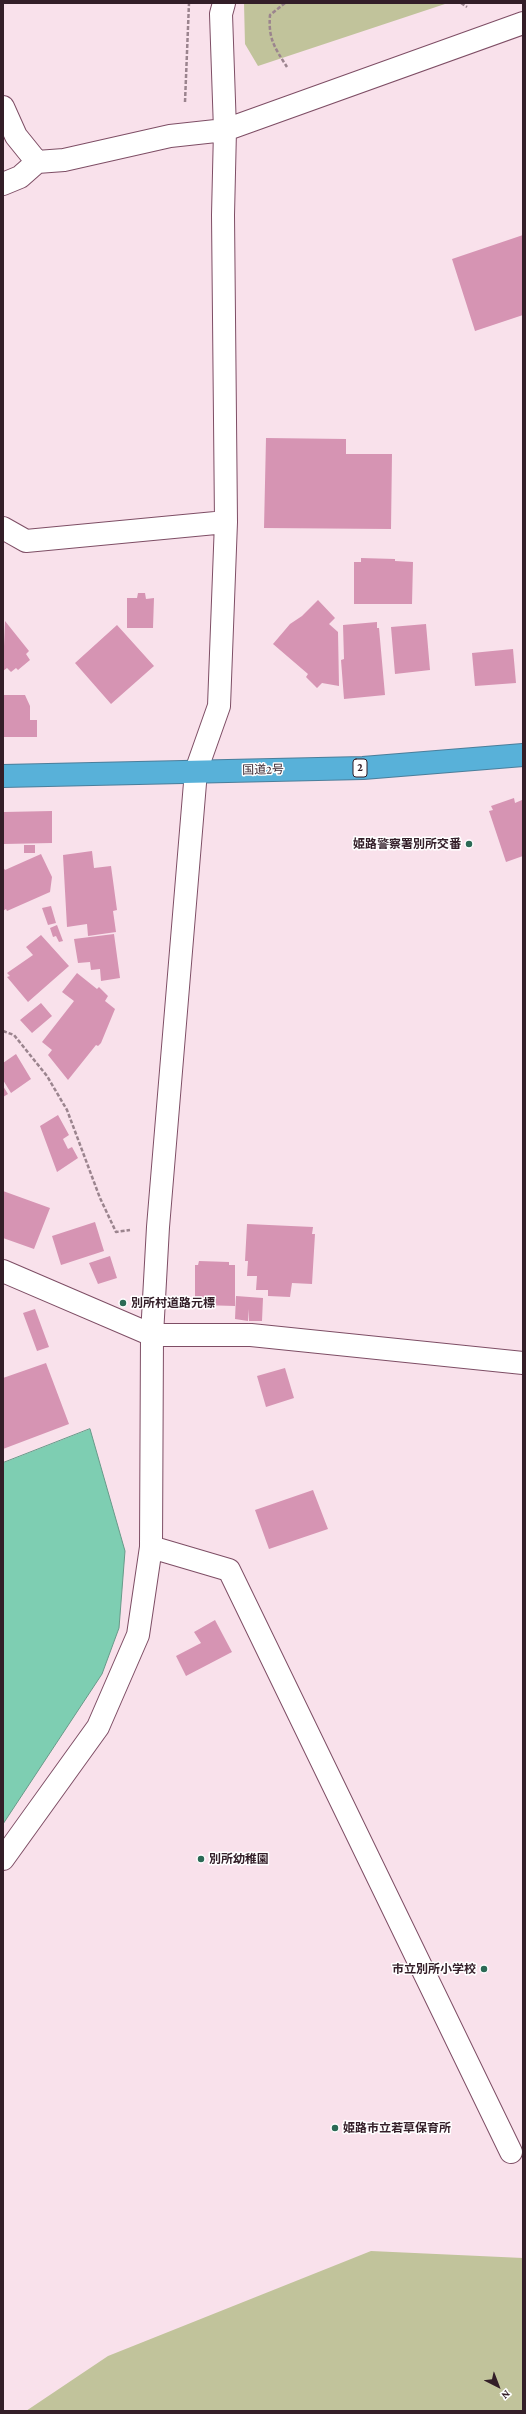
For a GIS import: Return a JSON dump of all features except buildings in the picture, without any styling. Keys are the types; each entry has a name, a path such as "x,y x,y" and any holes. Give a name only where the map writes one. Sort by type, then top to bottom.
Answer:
{"highway":[{"name":"国道2号","path":"3,776 363,768 523,755"}],"street":[{"path":"3,1859 98,1727 138,1635 151,1547 152,1335 158,1227 196,772 219,706 226,522 223,216 225,130 221,14 224,3"},
{"path":"3,184 20,177 37,162 64,160 170,136 225,130 523,23"},
{"path":"3,107 16,136 37,162"},
{"path":"3,528 26,541 226,522"},
{"path":"3,1271 152,1335 251,1335 523,1363"},
{"path":"151,1547 229,1570 511,2152"}],"path":[{"path":"185,102 189,3"},
{"path":"285,3 270,15 268,31 273,46 287,67"},
{"path":"461,3 467,7"},
{"path":"3,1031 14,1035 48,1076 67,1110 100,1198 116,1232 158,1227"}],"shaded area":[{"path":"244,3 448,3 258,66 245,44"},
{"path":"90,1429 125,1551 119,1628 102,1674 3,1824 3,1463"},
{"path":"371,2251 523,2258 523,2411 26,2411 108,2356"}],"place":[{"name":"姫路警察署別所交番","path":"469,844"},
{"name":"別所村道路元標","path":"123,1303"},
{"name":"別所幼稚園","path":"201,1859"},
{"name":"市立別所小学校","path":"484,1969"},
{"name":"姫路市立若草保育所","path":"335,2128"}]}
